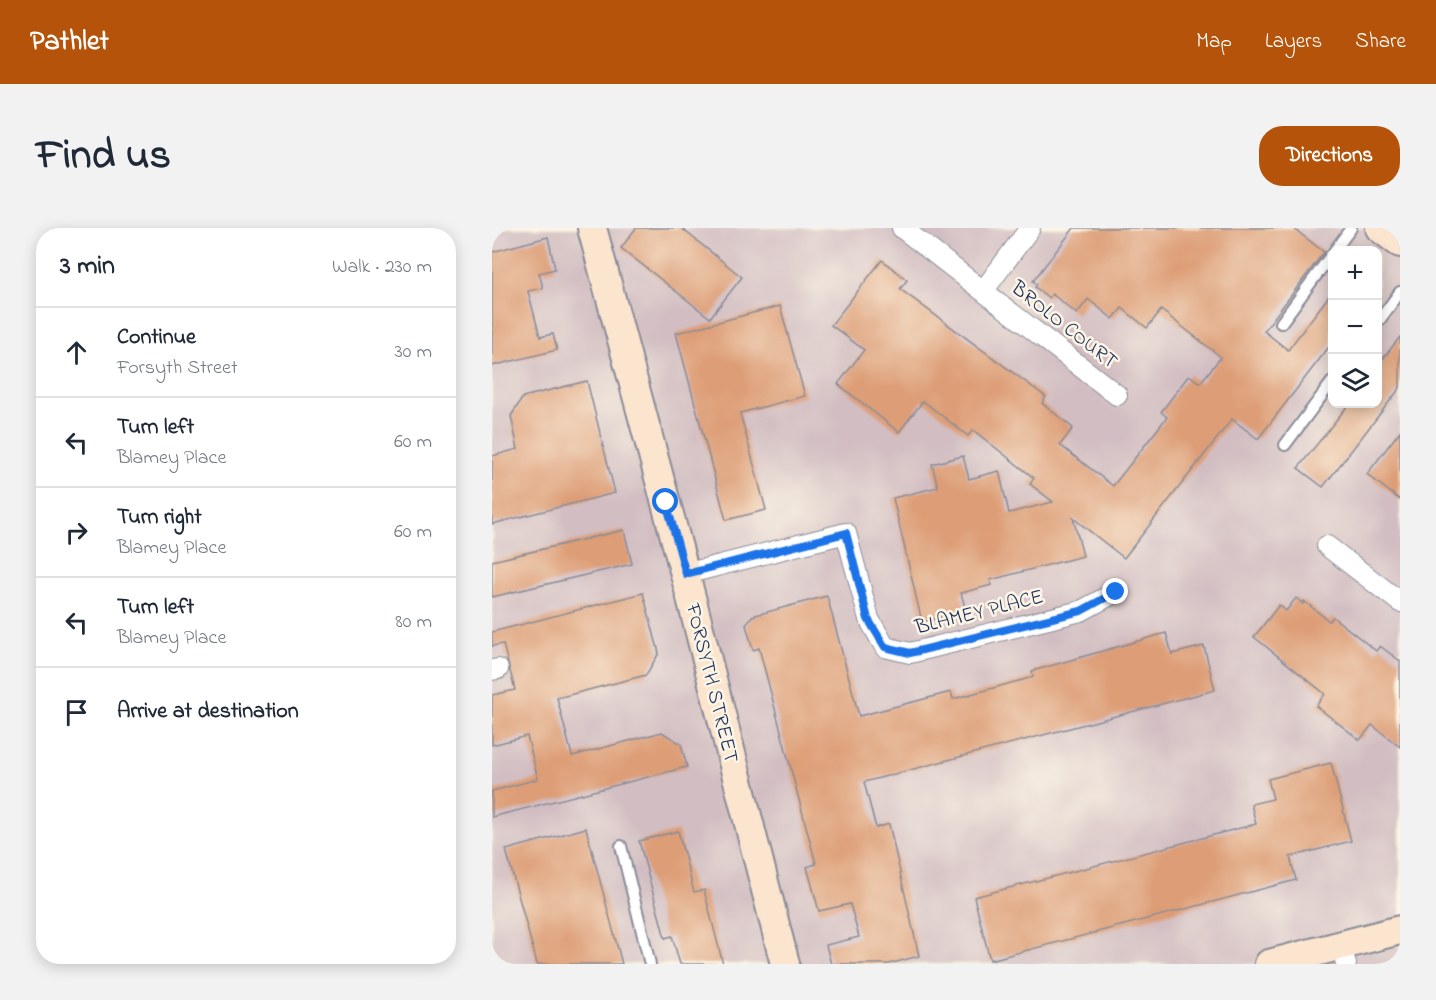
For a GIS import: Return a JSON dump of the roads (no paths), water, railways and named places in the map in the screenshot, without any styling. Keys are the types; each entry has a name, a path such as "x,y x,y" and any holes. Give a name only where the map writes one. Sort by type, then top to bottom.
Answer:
{"street":[{"name":"FORSYTH STREET","path":"592,228 686,574 786,964"},
{"name":"BROLO COURT","path":"902,228 1117,395"},
{"name":"BROLO COURT","path":"984,290 1030,228"},
{"path":"1380,228 1400,243"},
{"name":"BLAMEY PLACE","path":"686,574 846,533 868,619 885,647 910,653 1081,611 1116,592"},
{"path":"1327,546 1400,602"},
{"path":"1269,964 1344,955 1400,930"}],"lane":[{"path":"1338,246 1351,228"},
{"path":"1281,323 1328,260"},
{"path":"1382,315 1400,292"},
{"path":"1285,445 1328,387"},
{"path":"621,846 650,964"}]}
